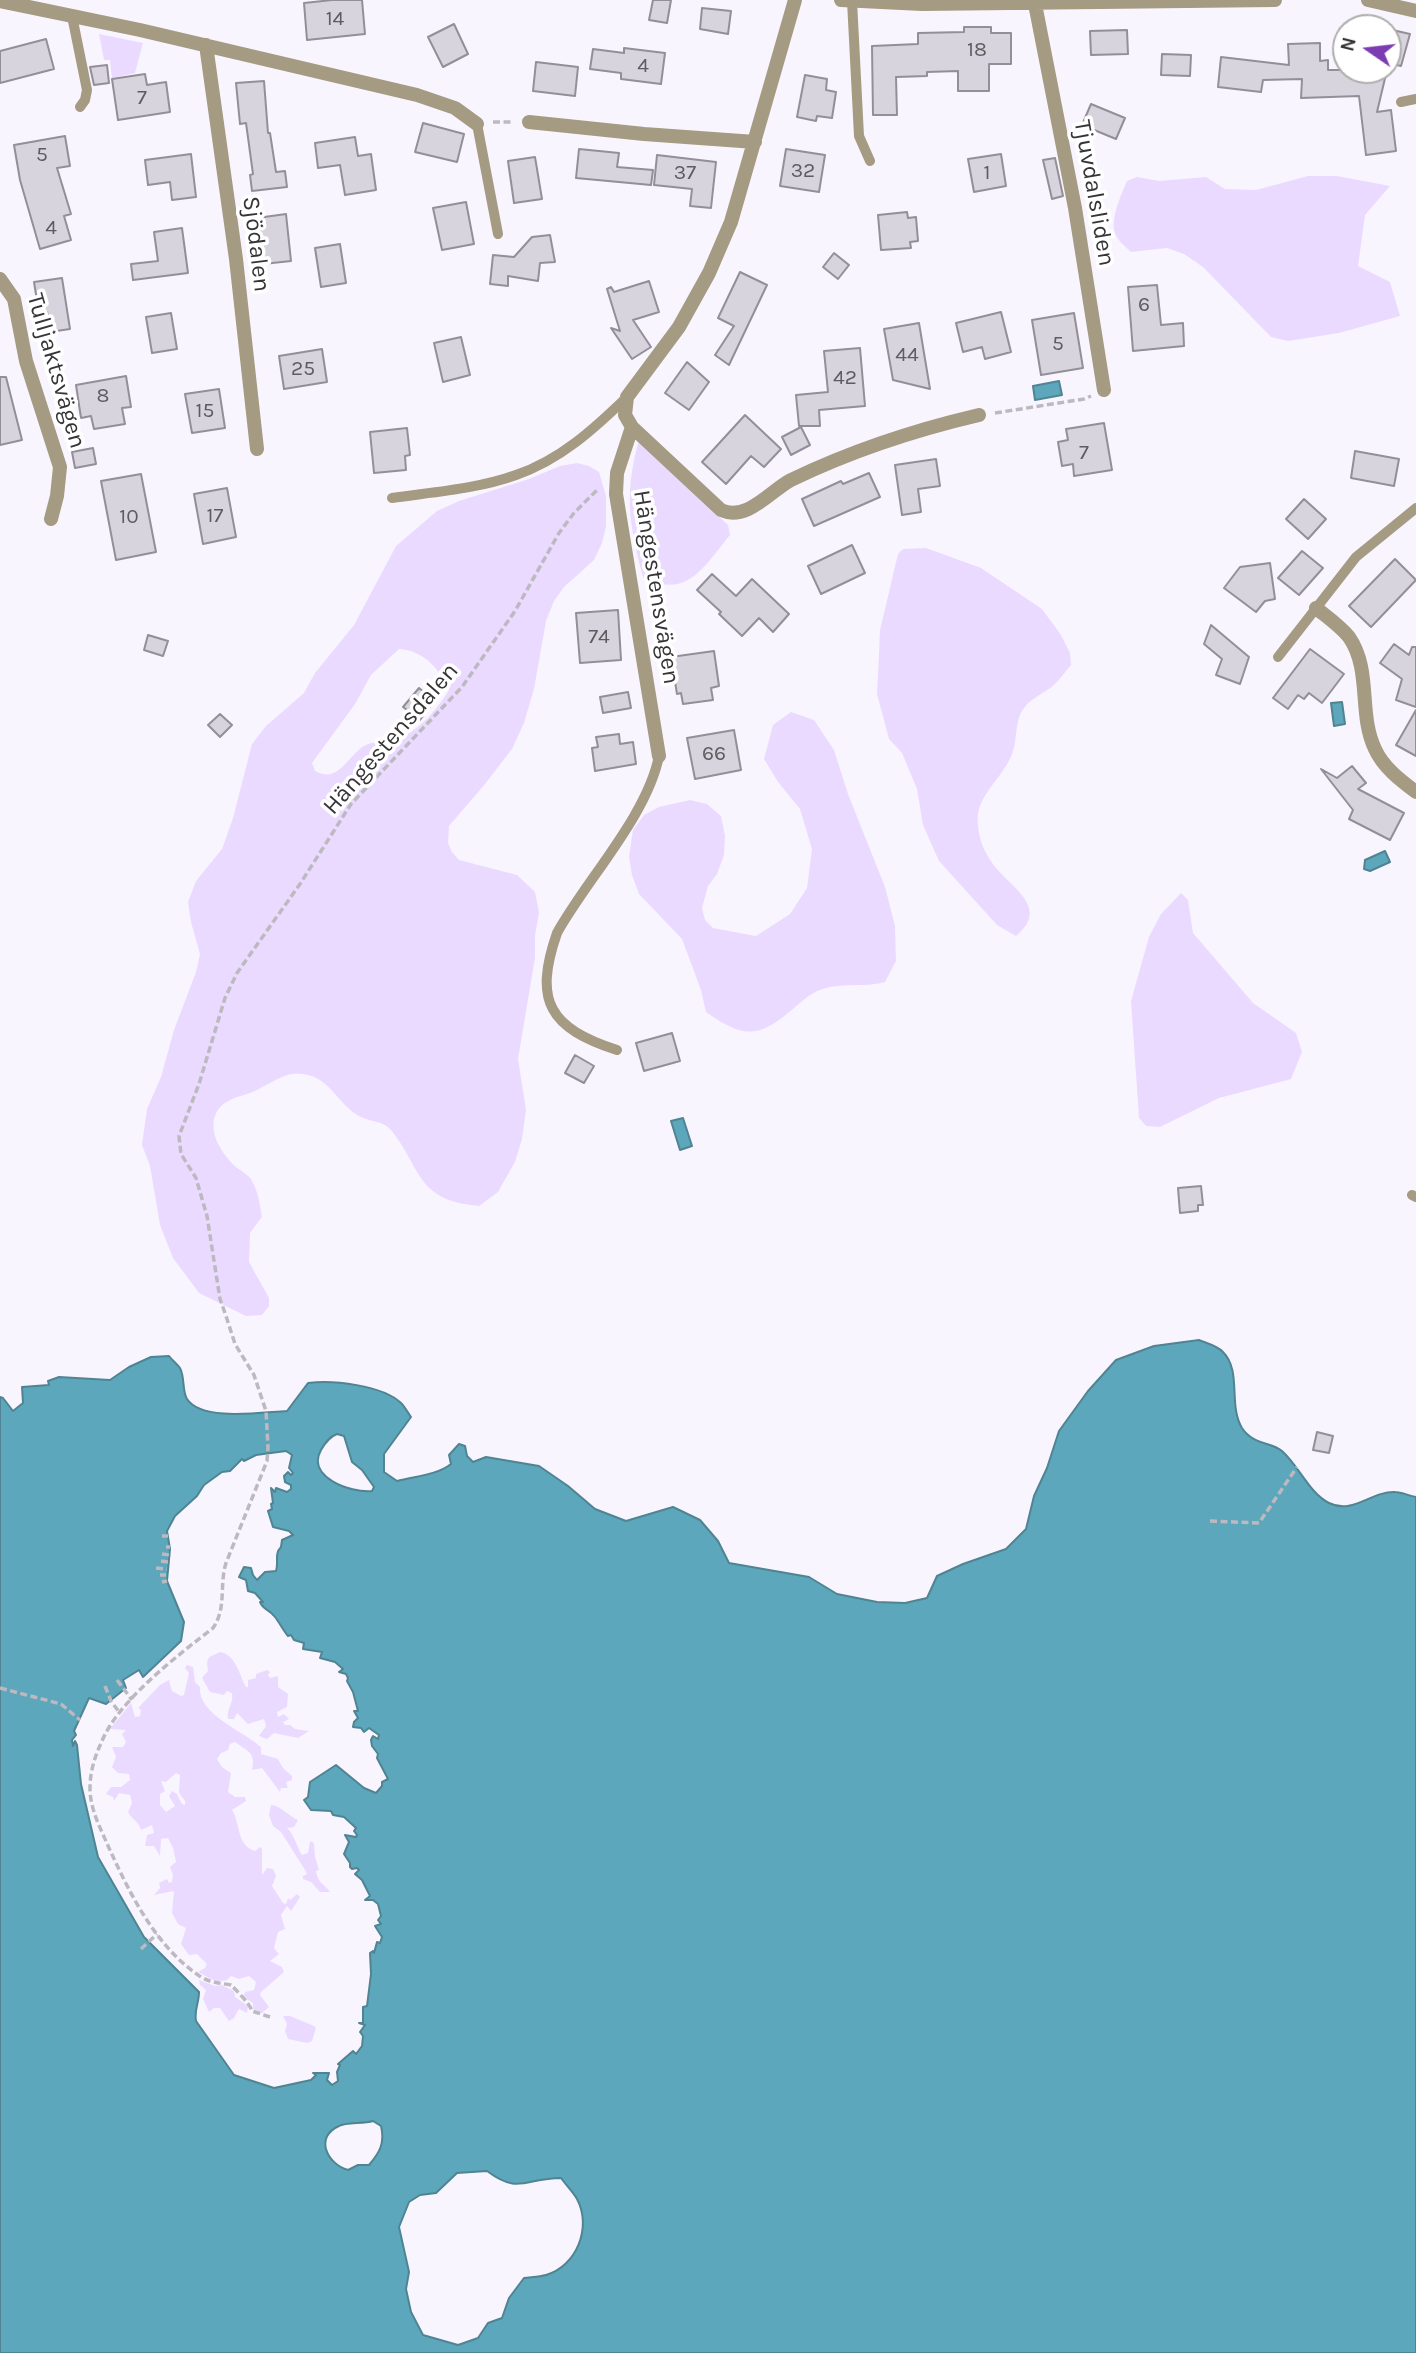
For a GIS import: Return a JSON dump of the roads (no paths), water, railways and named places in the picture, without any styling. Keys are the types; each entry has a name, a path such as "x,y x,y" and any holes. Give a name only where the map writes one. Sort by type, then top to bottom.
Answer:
{"street":[{"path":"627,397 676,331 709,273 731,222 795,0"},
{"path":"846,1 899,4 1035,4 1275,0"},
{"path":"1368,0 1416,11"},
{"path":"0,1 206,45 430,99 455,108 477,124"},
{"name":"Tjuvdalsliden","path":"1035,4 1075,208 1104,390"},
{"name":"Sjödalen","path":"206,45 236,260 257,449"},
{"path":"529,122 755,142"},
{"name":"Tulljaktsvägen","path":"0,279 14,299 26,361 60,467 51,520"},
{"name":"Hängestensvägen","path":"627,397 625,415 632,427 721,510 736,514 790,481 890,439 979,415"},
{"name":"Hängestensvägen","path":"632,427 617,473 616,494 659,756"},
{"path":"1316,608 1341,628 1356,652 1375,750 1396,777 1416,792"}],"lane":[{"path":"846,1 859,136 870,160"},
{"path":"72,16 87,90 80,107"},
{"path":"1401,102 1416,99"},
{"path":"477,124 498,234"},
{"path":"392,498 517,475 558,455 592,431 627,397"},
{"path":"1278,657 1356,557 1416,508"},
{"path":"617,1050 583,1037 561,1021 549,1001 546,981 557,933 639,804 656,773 659,756"}],"water":[{"path":"1059,381 1062,395 1035,400 1033,386"},
{"path":"1342,702 1345,724 1334,726 1331,703"},
{"path":"1385,851 1390,862 1370,871 1364,869 1365,860"},
{"path":"683,1118 692,1146 680,1150 671,1121"},
{"path":"1199,1340 1221,1350 1232,1369 1238,1419 1246,1434 1282,1451 1322,1499 1338,1506 1346,1506 1386,1493 1395,1492 1416,1497 1416,2353 0,2353 0,1397 13,1411 23,1403 22,1387 49,1385 48,1381 59,1377 110,1380 151,1357 169,1356 182,1372 187,1399 206,1411 249,1414 287,1411 308,1383 343,1383 370,1388 393,1397 411,1417 384,1454 384,1472 397,1481 445,1468 451,1464 449,1455 459,1444 465,1446 467,1456 473,1462 486,1457 539,1466 595,1509 626,1521 673,1507 700,1520 718,1541 729,1563 809,1577 837,1594 877,1602 905,1603 927,1598 937,1576 1006,1549 1026,1529 1034,1496 1059,1431 1088,1391 1116,1360 1154,1346","holes":["334,1435 344,1436 352,1462 362,1470 374,1487 372,1491 342,1486 325,1475 320,1468 318,1460 321,1450","286,1451 292,1455 289,1468 293,1473 291,1475 288,1472 284,1476 291,1489 287,1492 276,1488 275,1492 271,1488 273,1503 272,1509 268,1511 273,1527 289,1531 293,1535 282,1540 276,1571 265,1572 257,1580 251,1568 244,1567 239,1577 246,1580 248,1591 255,1593 263,1602 260,1602 263,1607 275,1617 288,1636 291,1635 294,1640 304,1643 303,1649 322,1652 320,1658 335,1662 343,1669 339,1672 346,1674 348,1678 358,1711 354,1711 358,1718 353,1727 361,1728 364,1732 369,1728 379,1735 378,1739 373,1736 372,1746 388,1779 382,1782 376,1793 364,1788 336,1765 310,1782 308,1797 304,1800 311,1810 331,1811 333,1815 344,1817 356,1828 356,1837 345,1835 349,1842 344,1854 350,1867 359,1870 355,1874 362,1880 370,1896 365,1900 373,1900 378,1904 381,1916 378,1920 381,1924 375,1926 382,1937 380,1943 377,1942 374,1953 370,1953 371,1974 367,2006 363,2007 363,2023 359,2023 365,2025 360,2032 363,2036 362,2046 356,2054 353,2051 338,2064 338,2081 332,2085 327,2080 329,2073 313,2073 316,2075 311,2080 274,2088 234,2075 196,2021 199,1992 144,1937 98,1857 81,1784 77,1745 75,1741 73,1746 72,1740 89,1698 106,1704 126,1688 123,1680 139,1670 143,1677 181,1641 184,1622 167,1581 170,1549 167,1531 175,1516 197,1496 204,1485 222,1472 230,1471 242,1459 244,1461 256,1455","373,2121 381,2126 382,2142 369,2165 358,2165 348,2170 329,2156 325,2143 327,2137 331,2131 342,2125","487,2171 515,2184 561,2178 577,2199 583,2221 579,2244 566,2263 546,2275 524,2278 509,2298 502,2318 488,2323 478,2338 458,2345 423,2335 411,2312 406,2289 409,2272 399,2227 409,2202 420,2195 436,2193 457,2173"]}]}
